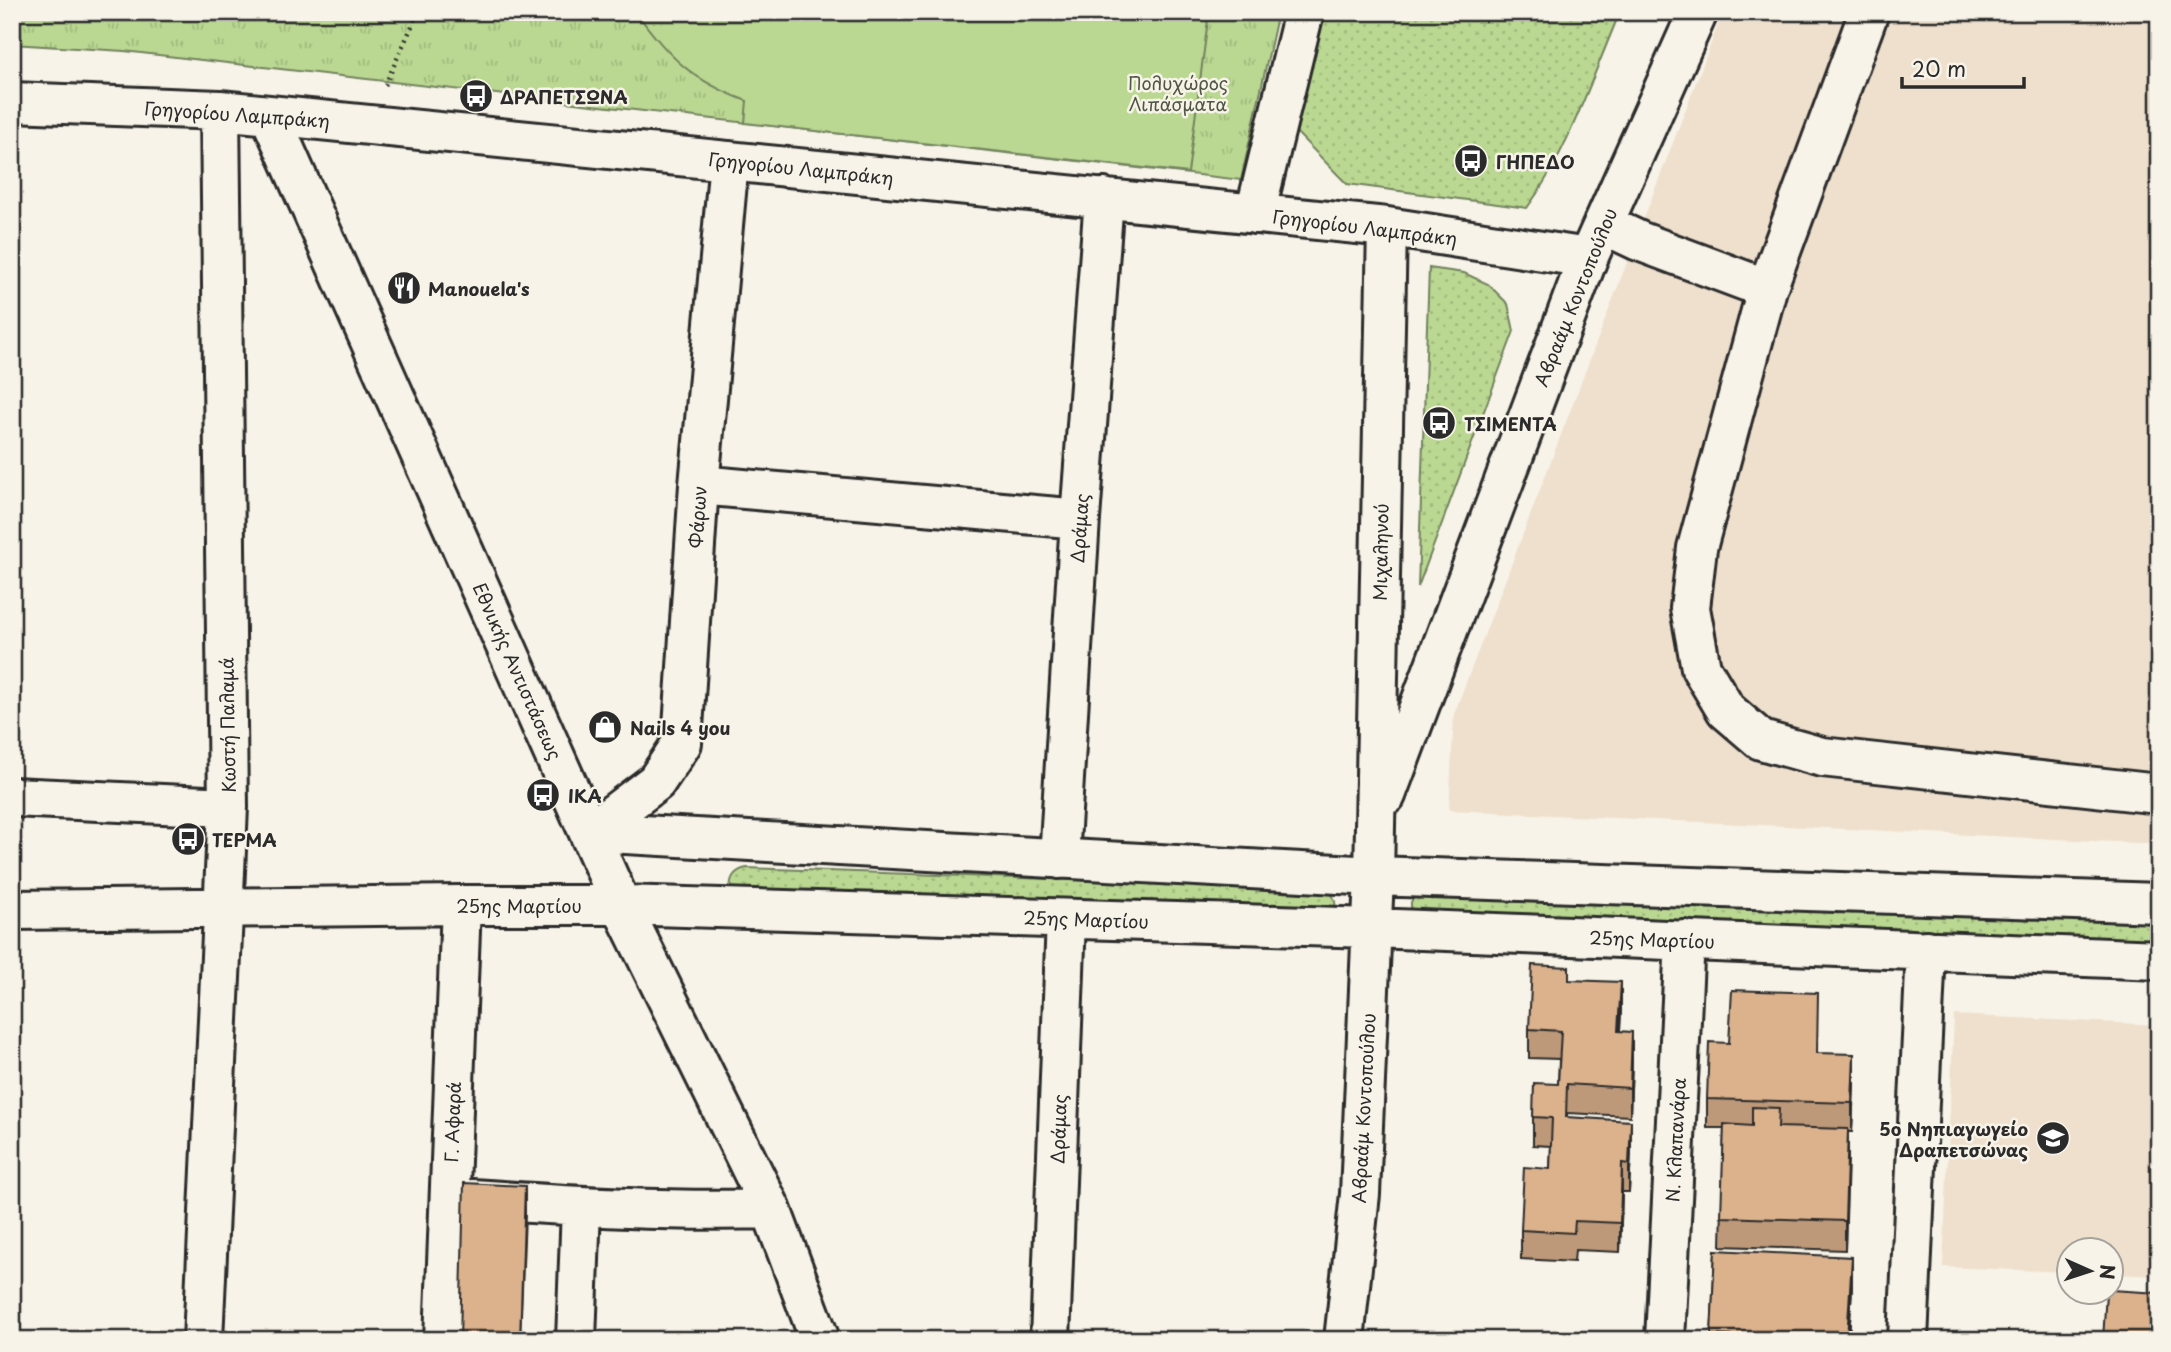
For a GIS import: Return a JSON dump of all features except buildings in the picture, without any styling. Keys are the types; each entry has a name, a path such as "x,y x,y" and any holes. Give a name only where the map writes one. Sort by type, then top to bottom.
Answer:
{"street":[{"path":"1255,214 1304,12"},
{"name":"Αβραάμ Κοντοπούλου","path":"1375,824 1588,258 1698,12"},
{"path":"1869,12 1767,289 1698,548 1690,608 1701,668 1726,710 1761,740 1822,757 2159,794"},
{"name":"Γρηγορίου Λαμπράκη","path":"12,102 220,110 1387,227 1588,258"},
{"name":"Κωστή Παλαμά","path":"203,1340 228,807 220,110"},
{"name":"Εθνικής Αντιστάσεως","path":"270,116 621,905 771,1209 820,1340"},
{"name":"Φάρων","path":"590,832 656,782 682,743 698,485 729,161"},
{"name":"Δράμας","path":"1059,859 1080,519 1104,198"},
{"path":"1603,224 1639,241 1767,289"},
{"name":"Μιχαληνού","path":"1374,876 1387,227"},
{"path":"698,485 1080,519"},
{"path":"12,797 228,807"},
{"path":"590,832 1374,876 2159,903"},
{"name":"Αβραάμ Κοντοπούλου","path":"1344,1340 1360,1194 1374,876"},
{"name":"Γ. Αφαρά","path":"443,1340 461,905"},
{"name":"25ης Μαρτίου","path":"12,910 621,905 1372,928 2159,960"},
{"name":"Δράμας","path":"1050,1340 1066,919"},
{"name":"Ν. Κλαπανάρα","path":"1665,1340 1685,940"},
{"path":"1908,1340 1926,950"},
{"path":"449,1198 581,1207 709,1211 771,1209"},
{"path":"576,1340 581,1207"}],"path":[{"path":"363,125 384,88 416,12"}],"shaded area":[{"path":"1723,12 2159,12 2159,844 1449,810 1454,714"},
{"name":"5ο Νηπιαγωγείο Δραπετσώνας","path":"1954,1015 2159,1025 2159,1276 2126,1275 2126,1236 2056,1236 2056,1271 1943,1267"}],"green space":[{"name":"Πολυχώρος Λιπάσματα","path":"12,12 1278,12 1241,180 124,51 12,44"},
{"path":"636,12 1209,12 1188,173 745,123 747,101 712,85 684,66 671,55"},
{"path":"1317,12 1620,12 1567,139 1527,208 1347,184 1292,128"},
{"path":"1429,268 1464,273 1488,284 1508,304 1514,331 1418,587"},
{"path":"747,868 1325,889 1333,896 1336,907 1335,911 731,890 734,875"},
{"path":"1417,894 2159,917 2159,950 1411,913 1411,902"}],"place":[{"name":"ΔΡΑΠΕΤΣΩΝΑ","path":"476,96"},
{"name":"ΓΗΠΕΔΟ","path":"1471,161"},
{"name":"Manouela's","path":"404,288"},
{"name":"ΤΣΙΜΕΝΤΑ","path":"1439,423"},
{"name":"Nails 4 you","path":"605,727"},
{"name":"ΙΚΑ","path":"543,795"},
{"name":"ΤΕΡΜΑ","path":"188,839"},
{"name":"5ο Νηπιαγωγείο Δραπετσώνας","path":"2053,1138"}]}
